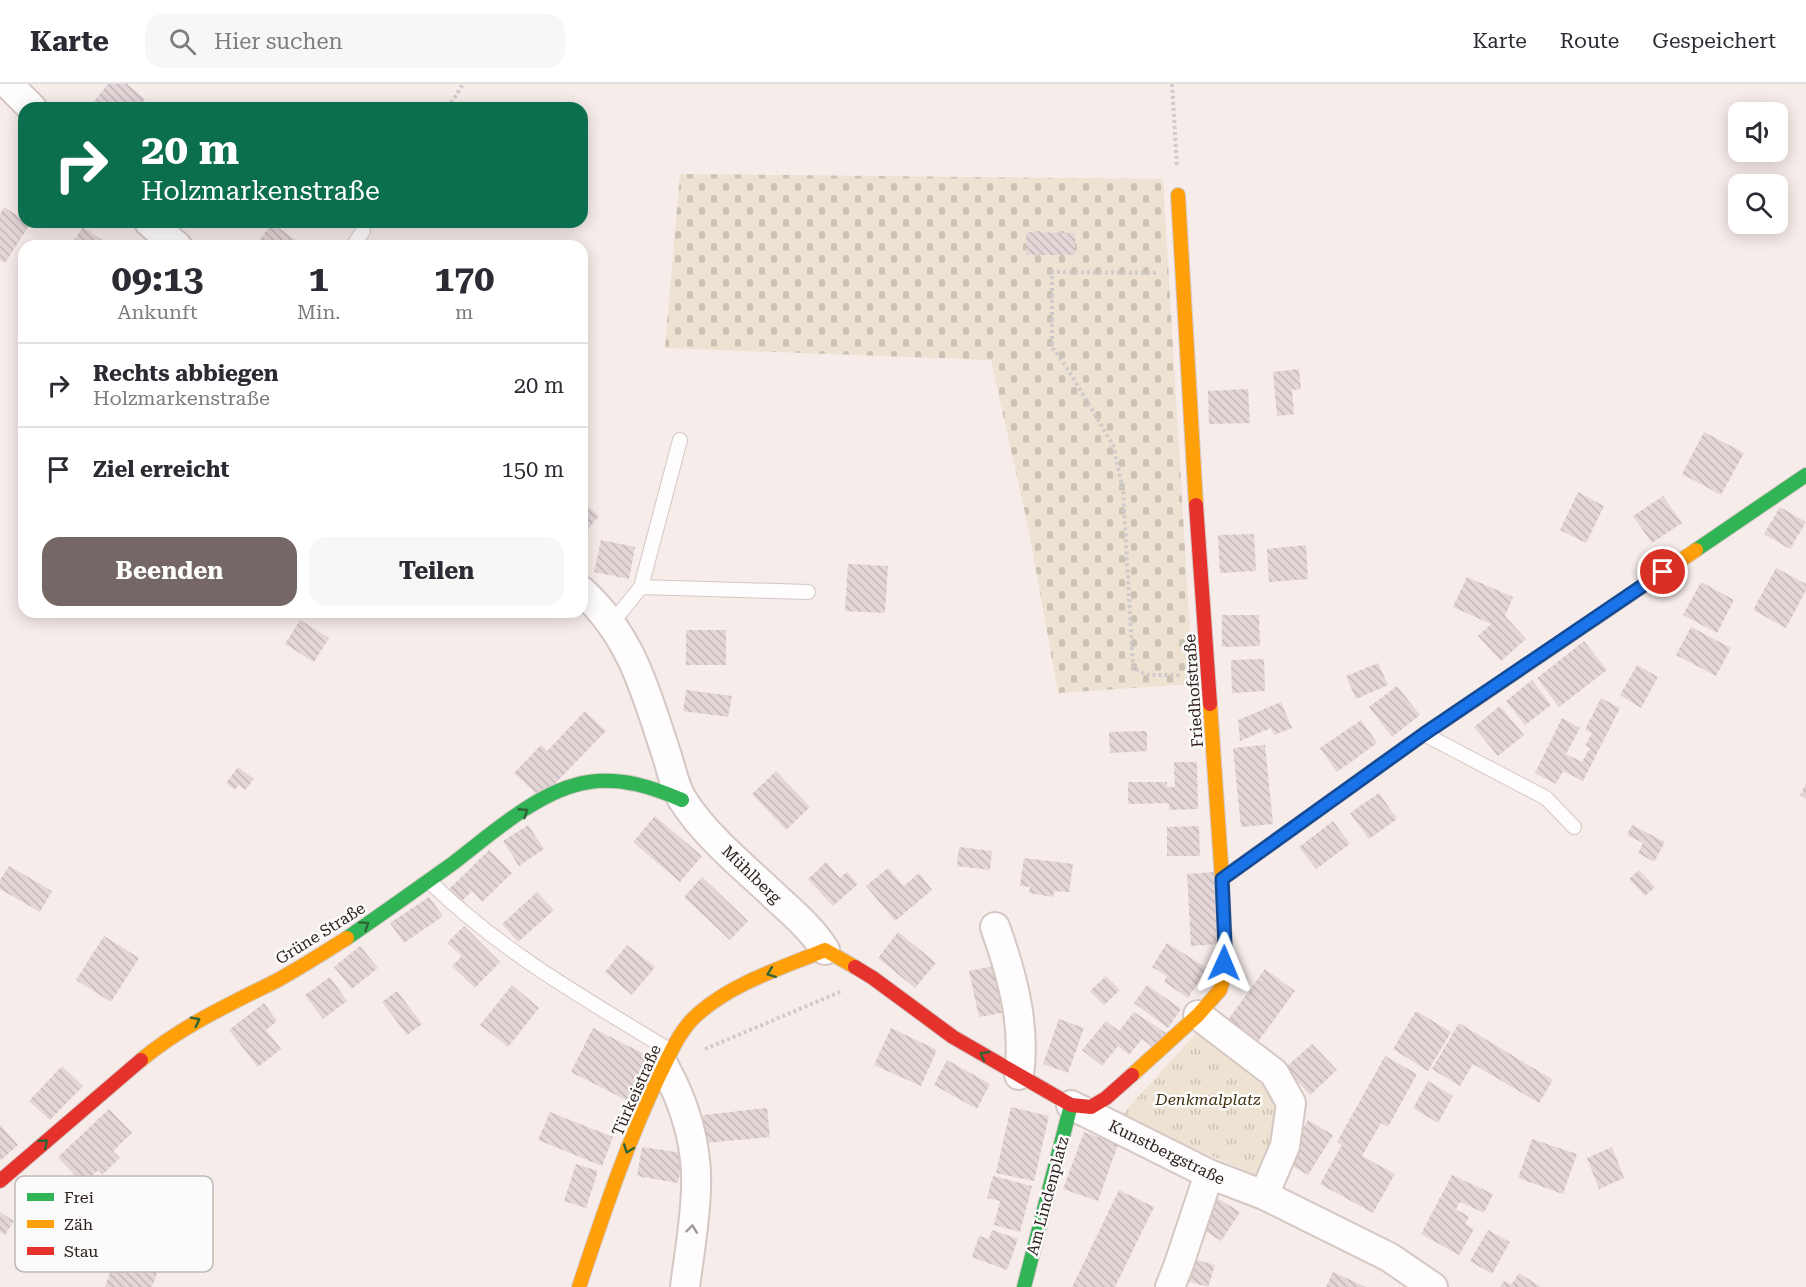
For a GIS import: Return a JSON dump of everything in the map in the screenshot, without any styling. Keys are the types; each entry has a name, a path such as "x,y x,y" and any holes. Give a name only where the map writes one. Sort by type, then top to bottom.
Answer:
{"street":[{"path":"8,84 26,102"},
{"name":"Friedhofstraße","path":"1071,1105 1091,1107 1106,1098 1198,1015 1220,990 1223,980 1225,946 1222,879 1178,195"},
{"path":"156,228 170,240"},
{"path":"1222,879 1424,734 1806,475"},
{"name":"Mühlberg","path":"588,597 612,622 640,674 682,800 719,842 811,932 825,950 873,978 941,1030 1071,1105"},
{"name":"Grüne Straße","path":"0,1181 183,1027 291,973 429,881 519,816 571,786 594,782 632,783 656,789 682,800"},
{"path":"995,927 1009,969 1022,1034 1019,1075"},
{"name":"Türkeistraße","path":"579,1287 651,1090 678,1038 699,1013 744,983 825,950"},
{"path":"1198,1015 1274,1073 1291,1103 1285,1146 1264,1195"},
{"path":"667,1059 685,1112 695,1158 697,1189 685,1287"},
{"name":"Kunstbergstraße","path":"1071,1105 1209,1174 1264,1195 1389,1257 1433,1287"},
{"name":"Am Lindenplatz","path":"1024,1287 1071,1105"},
{"path":"1170,1287 1209,1174"}],"lane":[{"path":"356,240 363,231"},
{"path":"612,622 641,587 680,440"},
{"path":"641,587 807,592"},
{"path":"1424,734 1546,798 1574,827"},
{"path":"429,881 506,947 667,1059"}],"path":[{"path":"452,102 463,84"},
{"path":"1172,84 1178,195"},
{"path":"1182,274 1052,272 1052,347 1113,445 1123,490 1133,668 1147,675 1208,674"},
{"path":"667,1059 873,978"}],"green space":[{"path":"680,174 1163,179 1193,684 1058,693 1029,531 991,360 665,348"},
{"name":"Denkmalplatz","path":"1199,1030 1262,1077 1278,1108 1270,1156 1256,1175 1120,1117"}],"building":[{"path":"108,84 127,84 145,99 143,102 93,102"},
{"path":"4,207 18,216 18,228 27,228 5,263 0,260 0,214"},
{"path":"84,228 102,240 74,240"},
{"path":"268,228 279,228 296,240 259,240"},
{"path":"1026,232 1075,233 1075,255 1026,255"},
{"path":"1299,369 1301,389 1292,390 1294,414 1277,416 1273,372"},
{"path":"1248,389 1250,423 1209,424 1208,391"},
{"path":"1704,432 1744,453 1721,495 1682,474"},
{"path":"1578,492 1604,506 1586,543 1560,530"},
{"path":"1663,496 1682,523 1652,543 1633,516"},
{"path":"588,507 599,516 588,529"},
{"path":"1780,507 1806,522 1790,549 1764,534"},
{"path":"1254,534 1256,571 1220,573 1218,535"},
{"path":"601,540 635,547 629,579 594,572"},
{"path":"1306,545 1308,579 1269,582 1267,549"},
{"path":"848,564 888,566 885,613 845,611"},
{"path":"1776,568 1806,584 1806,590 1786,628 1753,610"},
{"path":"1467,577 1513,597 1505,616 1526,639 1501,661 1478,636 1491,624 1453,607"},
{"path":"1701,582 1734,600 1717,633 1683,615"},
{"path":"1222,615 1259,615 1260,646 1222,647"},
{"path":"300,620 329,638 314,662 285,644"},
{"path":"1691,627 1731,648 1716,676 1676,655"},
{"path":"686,630 726,630 726,665 686,665"},
{"path":"1584,641 1607,670 1559,707 1537,678"},
{"path":"1264,659 1265,691 1232,693 1231,660"},
{"path":"1378,663 1388,685 1356,699 1346,676"},
{"path":"1637,665 1658,677 1641,708 1620,695"},
{"path":"1532,680 1551,705 1525,725 1506,701"},
{"path":"1397,686 1420,715 1392,737 1369,707"},
{"path":"686,690 732,696 728,717 683,711"},
{"path":"1601,698 1620,708 1583,781 1563,771 1556,784 1535,773 1562,718 1580,728 1566,754 1582,762 1590,748 1585,746 1592,733 1585,730"},
{"path":"1281,702 1292,728 1274,735 1271,728 1240,741 1238,720"},
{"path":"1500,706 1524,735 1498,756 1474,727"},
{"path":"585,711 606,731 541,798 514,773 541,745 547,751"},
{"path":"1361,720 1377,743 1337,772 1320,748"},
{"path":"1147,731 1147,751 1110,753 1109,732"},
{"path":"1265,745 1273,824 1241,827 1233,748"},
{"path":"1174,762 1197,762 1198,809 1169,810 1169,803 1128,804 1128,782 1167,782 1167,787 1175,787"},
{"path":"238,767 254,779 245,790 239,785 235,790 226,783"},
{"path":"776,771 810,807 786,830 752,794"},
{"path":"1806,783 1806,799 1800,795"},
{"path":"1379,793 1397,819 1369,839 1350,813"},
{"path":"655,816 702,856 680,882 633,842"},
{"path":"1333,821 1350,844 1316,869 1299,847"},
{"path":"528,825 544,849 519,866 503,841"},
{"path":"1632,825 1665,842 1654,862 1638,853 1643,843 1627,835"},
{"path":"1199,826 1200,856 1167,856 1167,827"},
{"path":"959,847 992,851 990,870 957,866"},
{"path":"489,850 512,873 482,902 472,891 461,902 449,889"},
{"path":"1024,858 1073,864 1069,892 1054,891 1053,897 1029,893 1030,887 1020,886"},
{"path":"826,862 840,878 847,872 858,884 833,906 808,879"},
{"path":"9,866 52,891 40,912 0,889 0,880"},
{"path":"888,868 904,886 919,873 932,890 895,921 866,886"},
{"path":"1639,870 1655,887 1645,896 1629,879"},
{"path":"1214,872 1218,944 1191,946 1187,874"},
{"path":"702,877 748,921 730,940 684,897"},
{"path":"537,892 554,910 518,942 502,924"},
{"path":"429,897 443,916 404,943 390,923"},
{"path":"464,926 500,962 475,988 452,966 462,956 447,943"},
{"path":"898,932 936,963 915,988 878,958"},
{"path":"104,936 139,958 111,1002 76,980"},
{"path":"1167,943 1207,968 1188,998 1164,982 1167,976 1152,967"},
{"path":"627,945 655,967 632,995 605,972"},
{"path":"360,946 378,968 352,989 334,967"},
{"path":"993,966 1002,1013 979,1017 969,971"},
{"path":"1265,969 1295,991 1255,1046 1225,1024"},
{"path":"1106,976 1120,990 1104,1005 1090,991"},
{"path":"330,977 347,1001 323,1019 305,995"},
{"path":"512,985 539,1008 508,1047 480,1025"},
{"path":"1147,985 1181,1009 1168,1028 1134,1003"},
{"path":"397,991 422,1024 407,1035 382,1002"},
{"path":"264,1003 277,1021 266,1030 281,1049 258,1067 229,1030"},
{"path":"1416,1011 1451,1032 1428,1071 1393,1049"},
{"path":"1134,1012 1166,1033 1155,1049 1142,1039 1129,1055 1118,1046 1102,1066 1082,1050 1106,1021 1119,1031"},
{"path":"1059,1019 1084,1028 1068,1073 1043,1064"},
{"path":"1459,1023 1553,1080 1539,1103 1473,1064 1460,1086 1432,1069"},
{"path":"593,1028 652,1058 630,1102 571,1072"},
{"path":"891,1028 937,1050 921,1086 874,1065"},
{"path":"1312,1044 1337,1070 1310,1095 1285,1068"},
{"path":"1385,1056 1417,1074 1388,1127 1381,1123 1362,1156 1395,1174 1373,1213 1320,1184 1342,1145 1337,1142"},
{"path":"947,1060 990,1084 977,1109 934,1085"},
{"path":"62,1066 83,1086 50,1120 29,1101"},
{"path":"1428,1081 1453,1096 1438,1123 1413,1108"},
{"path":"1011,1107 1049,1116 1034,1181 996,1173"},
{"path":"767,1108 770,1137 705,1143 703,1115"},
{"path":"109,1109 132,1133 113,1151 120,1158 102,1175 98,1170 92,1176 76,1176 58,1157"},
{"path":"550,1112 613,1137 602,1166 538,1140"},
{"path":"1308,1120 1333,1135 1308,1175 1284,1161"},
{"path":"0,1125 18,1145 0,1161"},
{"path":"1084,1132 1118,1144 1098,1201 1063,1189"},
{"path":"1532,1139 1577,1154 1563,1194 1518,1178"},
{"path":"642,1147 683,1153 678,1183 637,1176"},
{"path":"1612,1147 1624,1178 1599,1189 1587,1158"},
{"path":"576,1164 598,1171 586,1208 564,1201"},
{"path":"1452,1175 1493,1194 1484,1213 1460,1202 1456,1209 1469,1217 1465,1224 1474,1229 1459,1255 1421,1234"},
{"path":"993,1176 1032,1186 1020,1232 994,1225 1000,1201 987,1198"},
{"path":"1119,1190 1154,1207 1115,1287 1072,1287"},
{"path":"1217,1198 1240,1212 1221,1241 1199,1227"},
{"path":"0,1212 14,1221 5,1235 0,1232"},
{"path":"992,1230 1018,1239 1007,1270 972,1257 979,1236 989,1239"},
{"path":"1488,1230 1510,1242 1492,1274 1470,1261"},
{"path":"1187,1257 1215,1265 1208,1287 1180,1279"},
{"path":"110,1272 157,1272 152,1287 105,1287"},
{"path":"1333,1272 1366,1287 1326,1287"},
{"path":"1519,1273 1541,1287 1500,1287 1504,1281 1511,1285"}],"traffic: fast":[{"path":"1696,550 1806,475"},
{"path":"347,938 452,864 516,815 534,803 571,786 601,781 625,782 648,787 682,800"},
{"path":"1024,1287 1071,1105"}],"traffic: slow":[{"path":"1178,195 1196,505"},
{"path":"1485,693 1696,550"},
{"path":"1132,1075 1198,1015 1220,990 1223,980 1225,946 1222,879 1210,704"},
{"path":"141,1060 189,1026 285,976 347,938"},
{"path":"579,1287 626,1152 672,1049 692,1019 713,1002 743,984 825,950 855,967"}],"traffic: jam":[{"path":"1196,505 1210,704"},
{"path":"1222,879 1485,693"},
{"path":"855,967 953,1037 1071,1105 1091,1107 1106,1098 1132,1075"},
{"path":"0,1181 141,1060"}],"route":[{"path":"1224,963 1222,879 1424,734 1663,572"}]}
